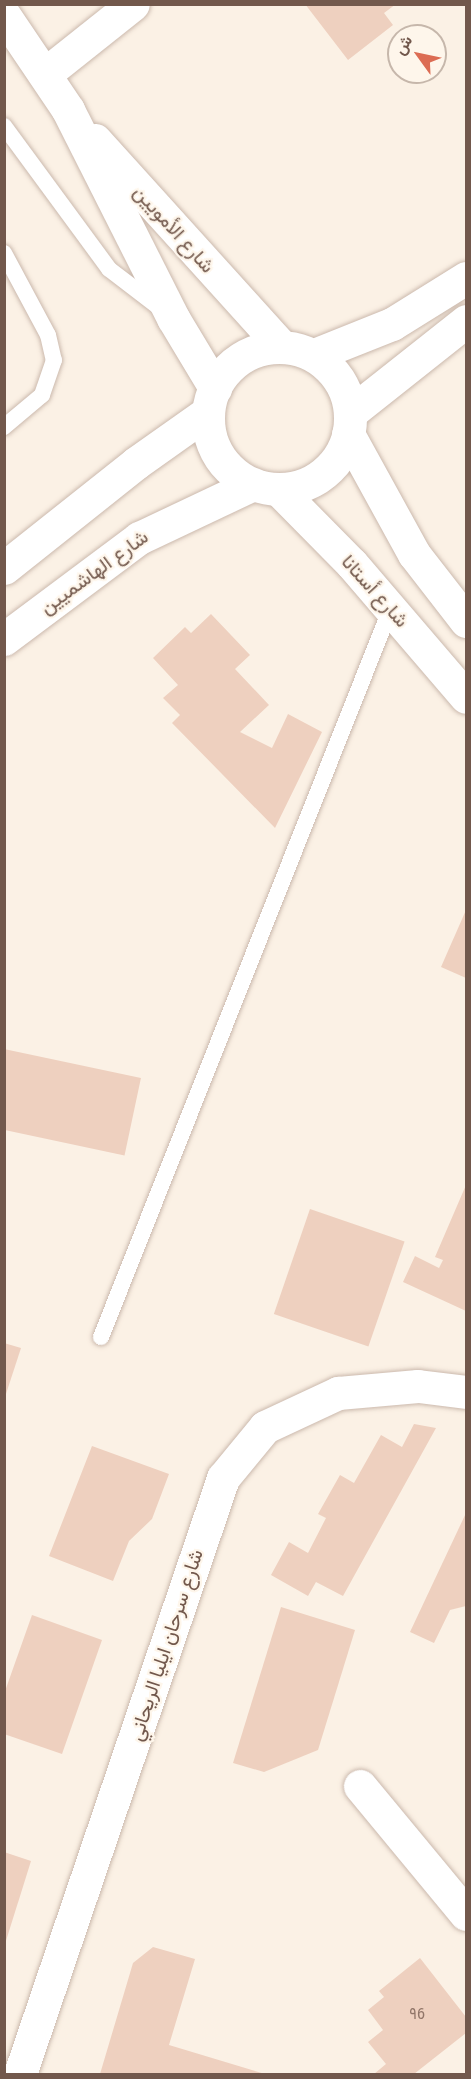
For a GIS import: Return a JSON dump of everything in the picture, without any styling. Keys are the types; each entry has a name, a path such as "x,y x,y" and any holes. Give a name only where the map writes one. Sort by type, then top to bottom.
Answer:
{"street":[{"path":"45,74 133,4"},
{"name":"شارع الأمويين","path":"4,15 68,110 212,400"},
{"name":"شارع الأمويين","path":"68,110 282,347"},
{"path":"314,355 392,324 466,278"},
{"path":"212,400 219,455 266,486 302,485 323,474 339,456 349,423 466,321"},
{"path":"4,567 212,400 242,357 282,347 314,355 339,380 349,423 414,554 466,621"},
{"name":"شارع أستانا","path":"266,486 391,608 466,697"},
{"name":"شارع الهاشميين","path":"4,639 139,538 266,486"},
{"name":"شارع سرحان ايليا الريحاني","path":"20,2074 223,1478 265,1427 338,1393 418,1386 466,1392"},
{"path":"360,1786 466,1914"}],"lane":[{"path":"4,126 109,269 173,318"},
{"path":"4,253 48,335 54,360 42,395 8,418"},
{"path":"101,1337 391,608"}],"building":[{"path":"305,4 396,4 384,13 392,24 387,24 387,30 348,60"},
{"path":"211,614 250,655 235,669 269,705 240,732 272,748 288,714 322,732 275,828 172,723 180,715 163,698 178,685 153,658 185,627 191,633"},
{"path":"466,910 466,978 441,967"},
{"path":"4,1049 141,1078 125,1155 4,1130"},
{"path":"466,1185 466,1311 403,1282 415,1256 439,1268 443,1260 435,1257"},
{"path":"310,1209 405,1242 368,1347 274,1314"},
{"path":"4,1343 21,1348 5,1397 4,1397"},
{"path":"414,1424 436,1428 343,1596 316,1582 308,1596 271,1575 289,1542 308,1553 326,1518 318,1514 340,1475 354,1483 381,1435 402,1447"},
{"path":"92,1446 169,1474 152,1519 129,1541 113,1581 49,1556"},
{"path":"466,1513 466,1606 450,1610 434,1643 410,1632"},
{"path":"281,1607 355,1630 318,1750 264,1772 233,1763"},
{"path":"32,1615 102,1640 62,1754 4,1734 4,1694"},
{"path":"4,1852 31,1861 5,1944 4,1944"},
{"path":"153,1947 195,1959 169,2045 265,2074 100,2074 133,1963"},
{"path":"420,1958 466,2017 466,2033 414,2074 374,2074 386,2064 368,2042 383,2030 368,2010 384,1997 379,1991"}]}
